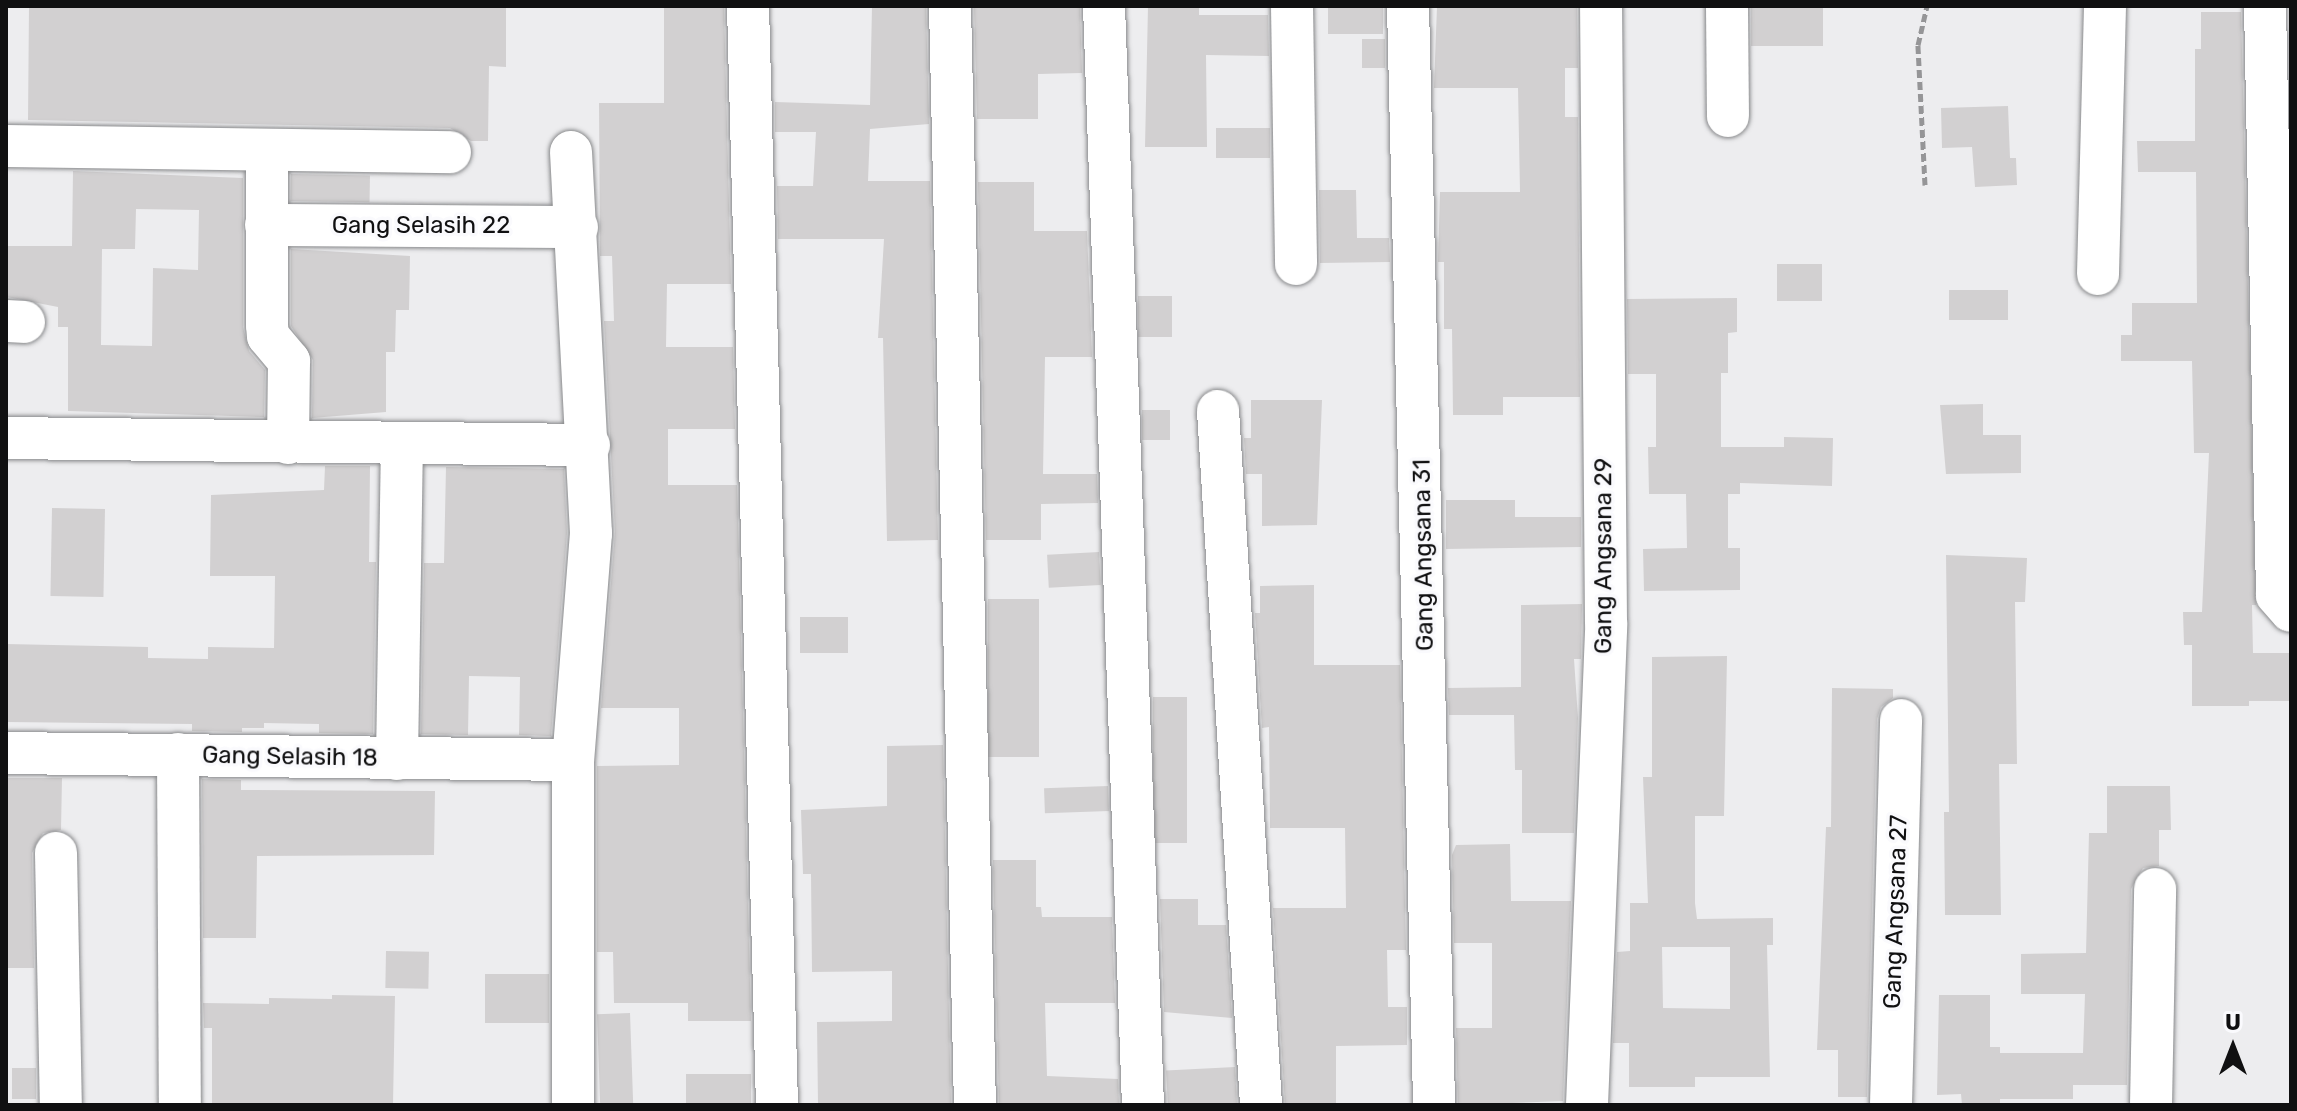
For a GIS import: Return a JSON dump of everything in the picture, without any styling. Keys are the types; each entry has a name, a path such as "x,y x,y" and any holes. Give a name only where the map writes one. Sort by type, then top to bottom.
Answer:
{"street":[{"path":"748,6 777,1105"},
{"path":"950,6 975,1105"},
{"path":"1104,6 1143,1105"},
{"path":"1292,6 1296,264"},
{"name":"Gang Angsana 31","path":"1408,6 1434,1105"},
{"name":"Gang Angsana 29","path":"1587,1105 1606,623 1601,6"},
{"path":"1727,6 1728,116"},
{"path":"2098,274 2105,6"},
{"path":"2265,6 2278,193 2277,595 2291,611"},
{"path":"6,146 450,152"},
{"path":"267,151 268,336 289,361 288,443"},
{"path":"571,152 589,445 591,533 573,760 573,1105"},
{"name":"Gang Selasih 22","path":"266,225 577,227"},
{"path":"1218,411 1261,1105"},
{"path":"6,438 589,445"},
{"path":"397,759 402,444"},
{"name":"Gang Angsana 27","path":"1891,1105 1901,720"},
{"name":"Gang Selasih 18","path":"6,753 573,760"},
{"path":"178,754 180,1105"},
{"path":"56,853 61,1105"},
{"path":"2151,1105 2155,889"}],"path":[{"path":"1925,185 1918,45 1927,6"}],"building":[{"path":"29,6 506,6 506,67 489,66 488,141 471,141 450,128 28,120"},
{"path":"664,6 724,6 731,284 667,284 666,347 733,347 735,429 668,429 668,485 737,485 751,1021 688,1021 688,1003 614,1003 613,952 597,952 597,766 679,765 679,708 601,708 615,532 604,321 614,321 612,256 600,256 599,103 664,103"},
{"path":"872,6 926,6 929,124 870,129 868,181 930,181 938,540 887,541 883,338 878,338 884,239 778,239 777,186 813,186 816,132 775,132 775,102 870,105"},
{"path":"974,6 1080,6 1082,73 1038,74 1038,119 977,119"},
{"path":"1148,6 1199,6 1199,15 1268,15 1269,56 1206,55 1207,147 1145,147"},
{"path":"1328,6 1383,6 1383,34 1328,34"},
{"path":"1437,6 1577,6 1578,68 1565,68 1565,117 1578,117 1580,397 1503,397 1503,415 1453,415 1452,329 1444,329 1444,262 1438,262 1440,192 1520,192 1518,88 1434,88"},
{"path":"1751,6 1823,6 1823,46 1751,46"},
{"path":"2201,12 2241,12 2256,605 2252,605 2253,653 2291,653 2291,701 2249,701 2249,706 2192,706 2192,645 2184,645 2183,612 2202,612 2209,453 2194,453 2192,361 2121,361 2121,335 2132,335 2132,303 2197,303 2196,172 2138,172 2137,141 2195,141 2195,49 2201,49"},
{"path":"1362,39 1385,39 1385,68 1362,68"},
{"path":"2008,106 2010,158 2016,158 2017,185 1975,187 1972,147 1942,148 1941,108"},
{"path":"1216,128 1270,128 1270,158 1216,158"},
{"path":"73,171 243,178 243,327 249,351 265,370 264,417 68,411 68,327 58,327 58,307 7,297 8,246 72,246","holes":["136,209 199,210 198,270 153,268 152,346 101,345 102,249 135,249"]},
{"path":"291,174 370,175 370,202 291,201"},
{"path":"978,182 1034,182 1034,231 1087,231 1092,357 1045,357 1043,474 1097,474 1098,503 1041,504 1041,540 986,540"},
{"path":"1319,190 1356,190 1357,238 1389,238 1390,262 1320,263"},
{"path":"291,249 410,256 409,310 396,310 395,352 386,352 386,412 312,418 313,360 291,326"},
{"path":"1777,264 1822,264 1822,301 1777,301"},
{"path":"1949,290 2008,290 2008,320 1949,320"},
{"path":"1138,296 1172,296 1172,337 1138,337"},
{"path":"1737,298 1737,332 1728,333 1728,373 1721,373 1721,447 1784,447 1784,437 1833,438 1832,486 1740,483 1740,494 1728,494 1728,548 1740,548 1740,590 1644,591 1643,549 1687,548 1686,494 1649,494 1648,447 1656,447 1656,374 1628,374 1627,299"},
{"path":"1251,400 1322,400 1317,525 1262,526 1262,474 1246,474 1244,438 1251,438"},
{"path":"1983,404 1983,435 2021,435 2021,473 1946,474 1940,405"},
{"path":"1142,410 1170,410 1170,440 1142,440"},
{"path":"325,466 370,466 369,562 376,562 373,734 319,733 319,724 264,723 264,728 242,728 242,732 192,731 192,724 6,722 6,644 148,647 148,658 208,659 208,647 274,648 275,576 210,576 211,495 324,490"},
{"path":"446,467 564,469 567,533 551,736 519,735 520,677 469,676 468,735 421,734 424,563 444,563"},
{"path":"1446,500 1515,500 1515,517 1581,517 1581,547 1446,549"},
{"path":"52,508 105,509 103,597 50,596"},
{"path":"1099,552 1101,585 1049,588 1047,555"},
{"path":"1946,555 2027,558 2025,602 2015,602 2017,764 1999,764 2001,915 1945,915 1944,812 1949,812"},
{"path":"1314,585 1314,665 1400,665 1406,950 1387,950 1388,1007 1407,1007 1407,1045 1336,1046 1336,1105 1285,1105 1273,908 1346,908 1345,828 1270,828 1269,727 1262,728 1255,613 1260,613 1260,586"},
{"path":"988,599 1039,599 1039,757 988,757"},
{"path":"1582,604 1581,659 1574,659 1578,718 1574,833 1522,833 1522,770 1515,770 1514,715 1449,715 1448,688 1521,687 1521,605"},
{"path":"800,617 848,617 848,653 800,653"},
{"path":"1727,656 1724,816 1695,816 1695,903 1697,919 1773,918 1773,945 1767,945 1770,1077 1695,1077 1695,1087 1629,1087 1629,1043 1613,1043 1617,952 1630,951 1630,903 1648,903 1643,777 1652,777 1652,657","holes":["1662,947 1730,947 1730,1009 1663,1008"]},
{"path":"1832,688 1893,689 1893,698 1881,707 1877,719 1867,1097 1838,1097 1838,1050 1817,1050 1826,827 1831,827"},
{"path":"1153,697 1187,697 1187,843 1153,843"},
{"path":"943,745 951,1105 818,1105 817,1022 892,1021 892,971 812,972 811,874 803,874 801,810 887,806 887,746"},
{"path":"6,778 62,778 61,830 43,833 32,853 34,968 6,968"},
{"path":"202,779 241,780 241,790 435,791 434,855 257,856 256,938 203,938"},
{"path":"1108,786 1109,811 1045,813 1044,788"},
{"path":"2107,786 2170,786 2171,830 2159,830 2159,866 2143,868 2131,889 2127,1085 2073,1085 2073,1099 2000,1099 2000,1105 1962,1105 1961,1094 1937,1095 1939,995 1990,995 1990,1047 2000,1047 2000,1053 2083,1053 2085,994 2021,994 2021,954 2086,953 2089,833 2107,833"},
{"path":"1510,844 1511,901 1571,901 1563,1101 1458,1105 1456,1028 1492,1028 1492,943 1454,943 1452,855 1456,845"},
{"path":"993,860 1036,860 1036,907 1041,907 1042,917 1112,917 1115,1003 1045,1003 1047,1076 1118,1079 1119,1105 999,1105"},
{"path":"1160,899 1198,899 1198,925 1226,925 1232,1018 1164,1012"},
{"path":"386,951 429,952 428,989 385,988"},
{"path":"485,974 549,974 549,1023 485,1023"},
{"path":"332,995 395,996 393,1105 212,1105 212,1028 204,1028 203,1003 269,1004 269,998 332,999"},
{"path":"630,1013 633,1105 600,1105 597,1014"},
{"path":"1235,1067 1237,1105 1168,1105 1166,1071"},
{"path":"12,1068 36,1068 36,1099 12,1099"},
{"path":"686,1074 751,1074 751,1105 686,1105"}]}
